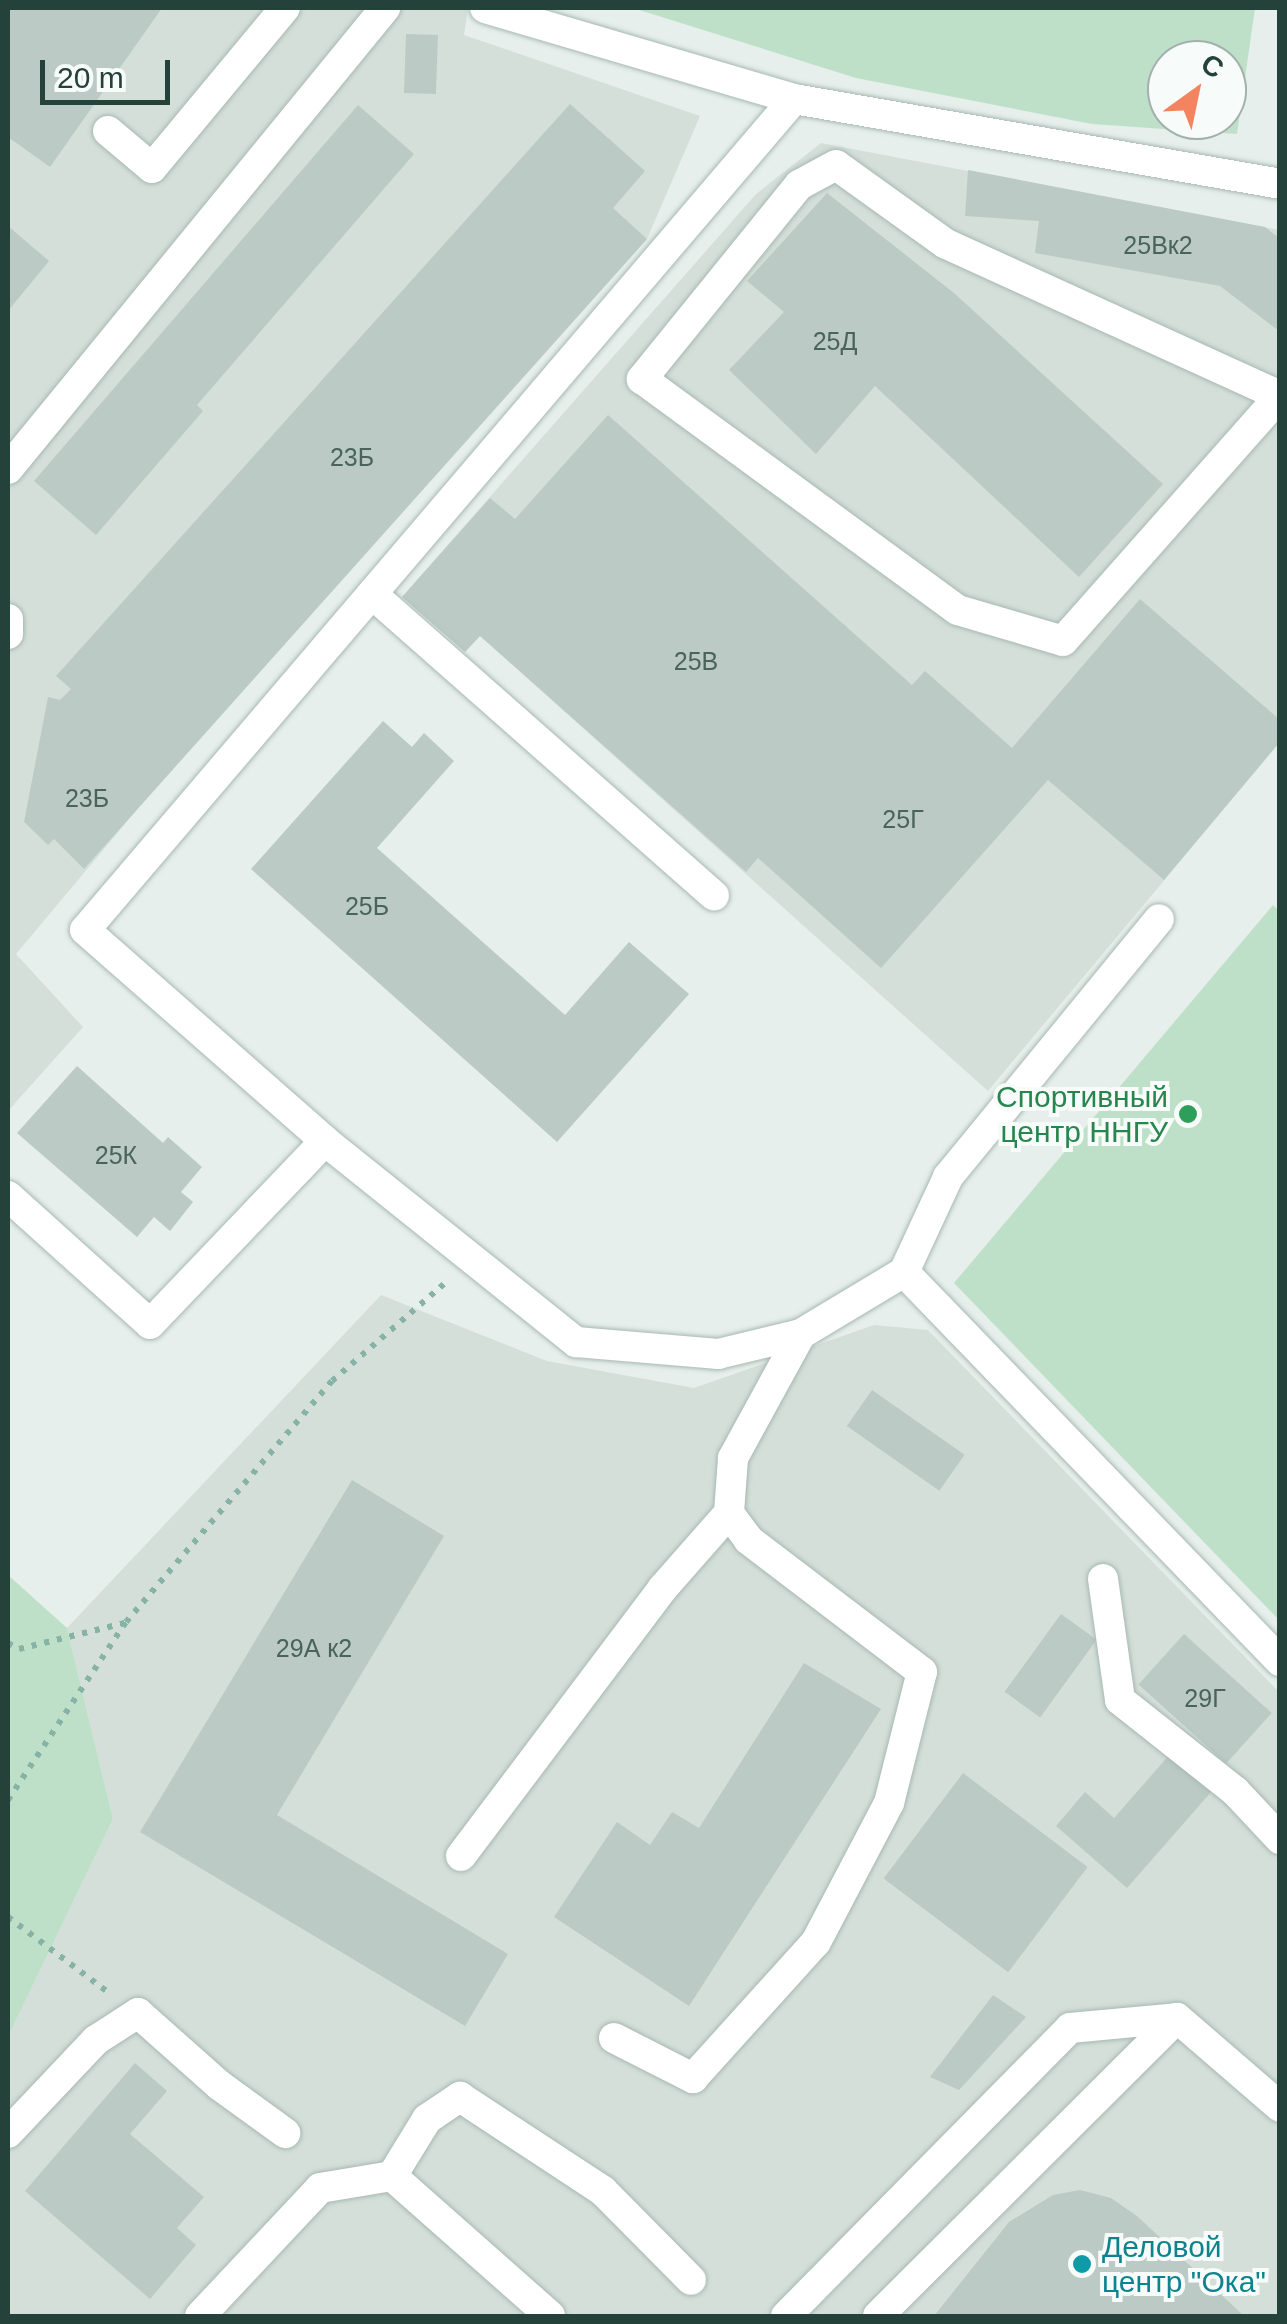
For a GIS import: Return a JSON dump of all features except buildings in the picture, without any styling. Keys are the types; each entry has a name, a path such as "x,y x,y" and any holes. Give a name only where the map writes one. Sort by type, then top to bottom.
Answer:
{"lane":[{"path":"108,131 152,168 285,8"},
{"path":"8,469 385,8"},
{"path":"485,8 794,100 1280,184"},
{"path":"794,100 85,930 325,1141 576,1342 718,1354 801,1334 904,1272 948,1177 1159,919"},
{"path":"836,165 946,244 1280,396 1063,641 958,610 642,379 799,185 836,165"},
{"path":"372,594 714,895"},
{"path":"8,619 8,634"},
{"path":"8,1196 150,1324 325,1141"},
{"path":"904,1272 1280,1661"},
{"path":"462,1856 663,1588 729,1513 733,1458 801,1334"},
{"path":"614,2038 692,2078 816,1942 889,1803 922,1672 749,1540 729,1513"},
{"path":"1103,1579 1120,1700 1235,1791 1280,1839"},
{"path":"8,2133 96,2040 138,2014 220,2085 286,2133"},
{"path":"786,2316 1070,2028 1177,2018 1280,2107"},
{"path":"878,2316 1177,2018"},
{"path":"200,2316 320,2188 392,2176 427,2119 460,2098 603,2190 691,2280"},
{"path":"392,2176 550,2316"}],"path":[{"path":"8,1800 126,1622 332,1381 473,1259"},
{"path":"8,1643 19,1649 126,1622"},
{"path":"8,1917 138,2014"}],"shaded area":[{"path":"8,8 468,8 464,35 700,116 647,239 166,775 16,954 83,1027 8,1111"},
{"path":"821,143 1279,230 1279,743 988,1091 480,636 465,652 402,597 756,194"},
{"path":"381,1295 547,1361 694,1388 874,1325 928,1330 1279,1692 1279,2316 8,2316 8,2037 113,1819 67,1628"}],"green space":[{"path":"633,8 1255,8 1247,64 1247,40 1147,40 1147,128 1092,124 856,78"},
{"name":"Спортивный центр ННГУ","path":"1273,905 1279,911 1279,1620 954,1283"},
{"path":"8,1575 67,1628 113,1819 8,2037"}],"place":[{"name":"Спортивный центр ННГУ","path":"1188,1114"},
{"name":"Деловой центр \"Ока\"","path":"1082,2264"}]}
